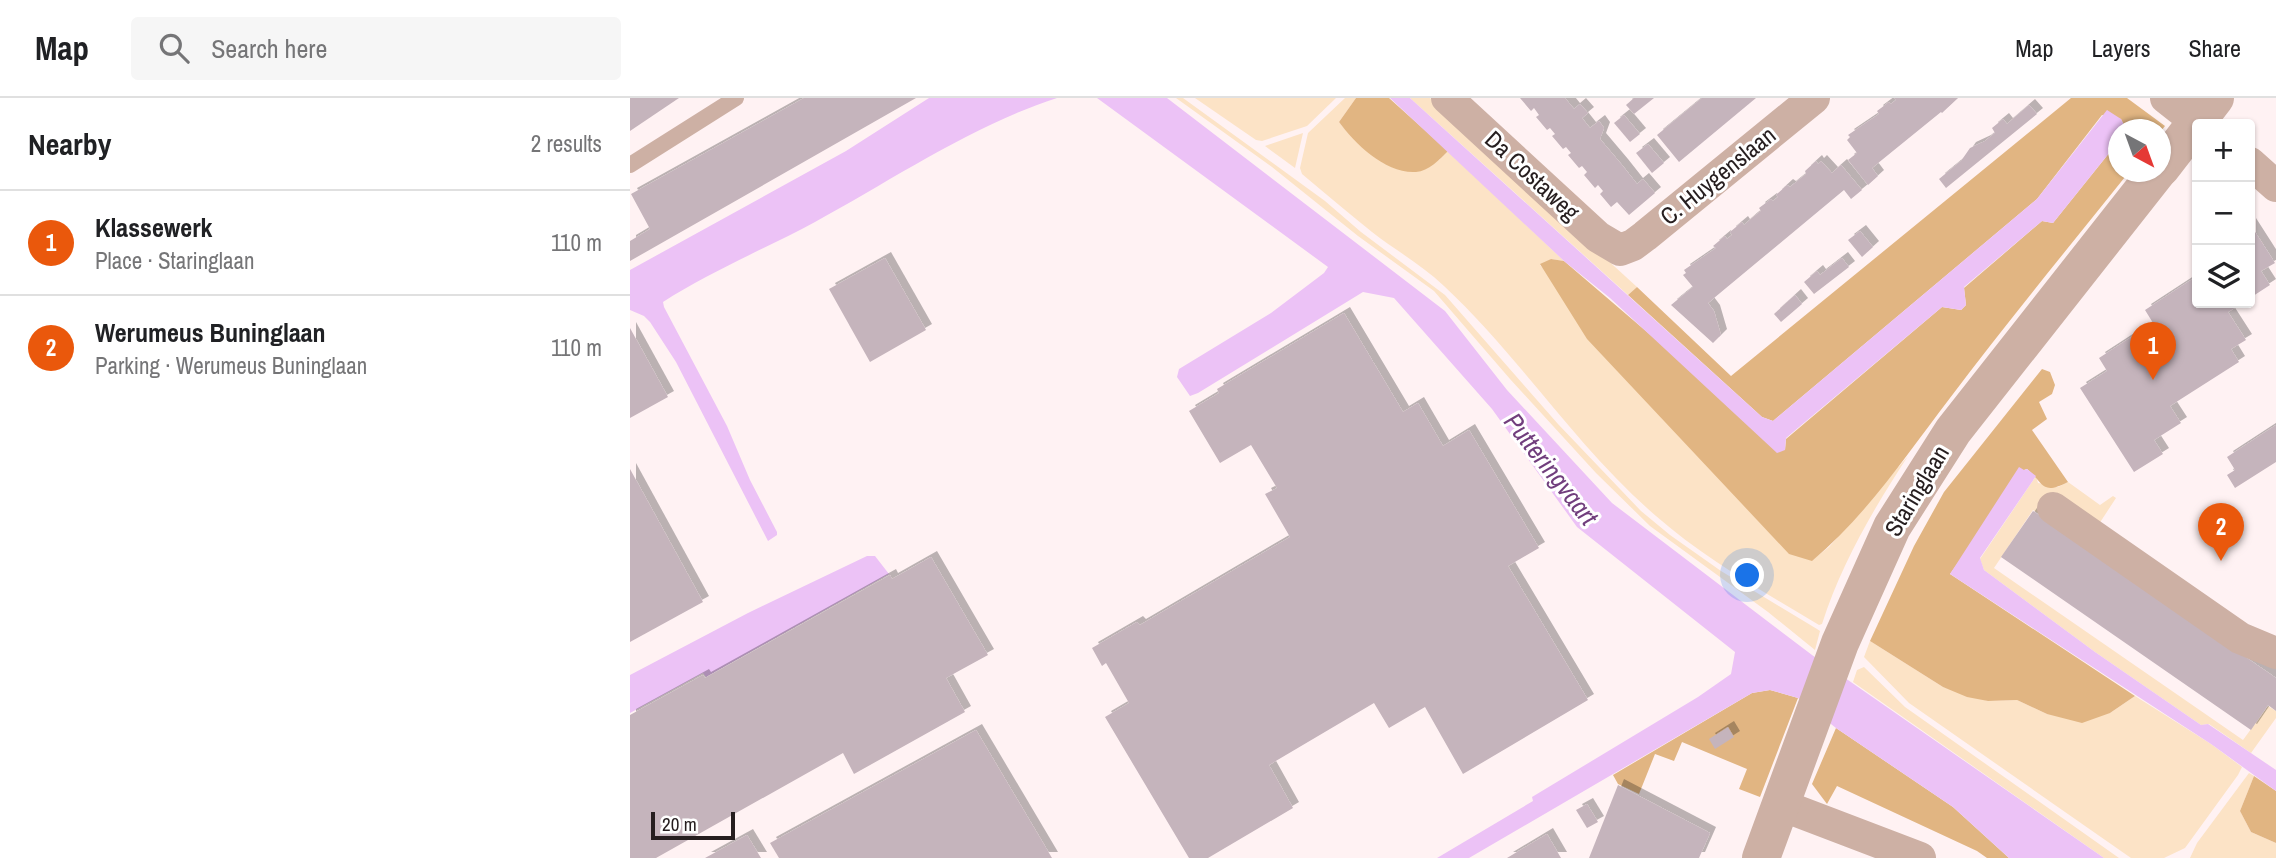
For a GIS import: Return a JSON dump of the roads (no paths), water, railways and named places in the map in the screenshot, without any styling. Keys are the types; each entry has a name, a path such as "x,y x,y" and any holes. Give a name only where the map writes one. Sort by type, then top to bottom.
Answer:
{"street":[{"name":"Da Costaweg","path":"1447,98 1598,237 1620,250"},
{"name":"C. Huygenslaan","path":"1620,250 1645,236 1814,98"},
{"path":"2166,98 2204,115"},
{"name":"Staringlaan","path":"2171,155 2204,115"},
{"path":"2255,167 2276,186"},
{"name":"Staringlaan","path":"1761,858 1833,661 1892,527 1953,431 2150,182"},
{"path":"2053,508 2240,638 2276,653"},
{"path":"1781,805 1920,858"}],"lane":[{"path":"630,164 736,98"}],"water":[{"path":"929,98 1057,98 963,138 815,222 719,270 663,302 727,426 750,480 777,532 777,535 768,541 676,362 650,322 630,310 630,270 846,151"},
{"name":"Putteringvaart","path":"1097,98 1167,98 1445,311 1507,390 1612,503 1812,655 2104,858 2009,858 1953,807 1836,728 1798,698 1770,690 1752,693 1469,858 1437,858 1698,697 1731,674 1735,652 1577,527 1492,409 1394,298 1363,292 1190,396 1177,377 1179,369 1271,313 1324,273 1328,267"},
{"path":"1390,98 1410,98 1762,417 1773,421 2037,199 2107,110 2121,119 2108,119 2108,154 2053,223 2042,221 1964,287 1966,305 1961,310 1942,307 1786,438 1785,450 1777,453 1610,298 1564,261"},
{"path":"2019,467 2036,476 1980,558 1984,570 2095,652 2201,725 2208,724 2276,770 2276,791 2211,744 1950,574"},
{"path":"867,556 875,556 889,574 706,677 703,673 630,713 630,675 748,613"}],"place":[{"name":"Klassewerk","path":"2153,380"},
{"name":"Werumeus Buninglaan","path":"2221,561"}]}
